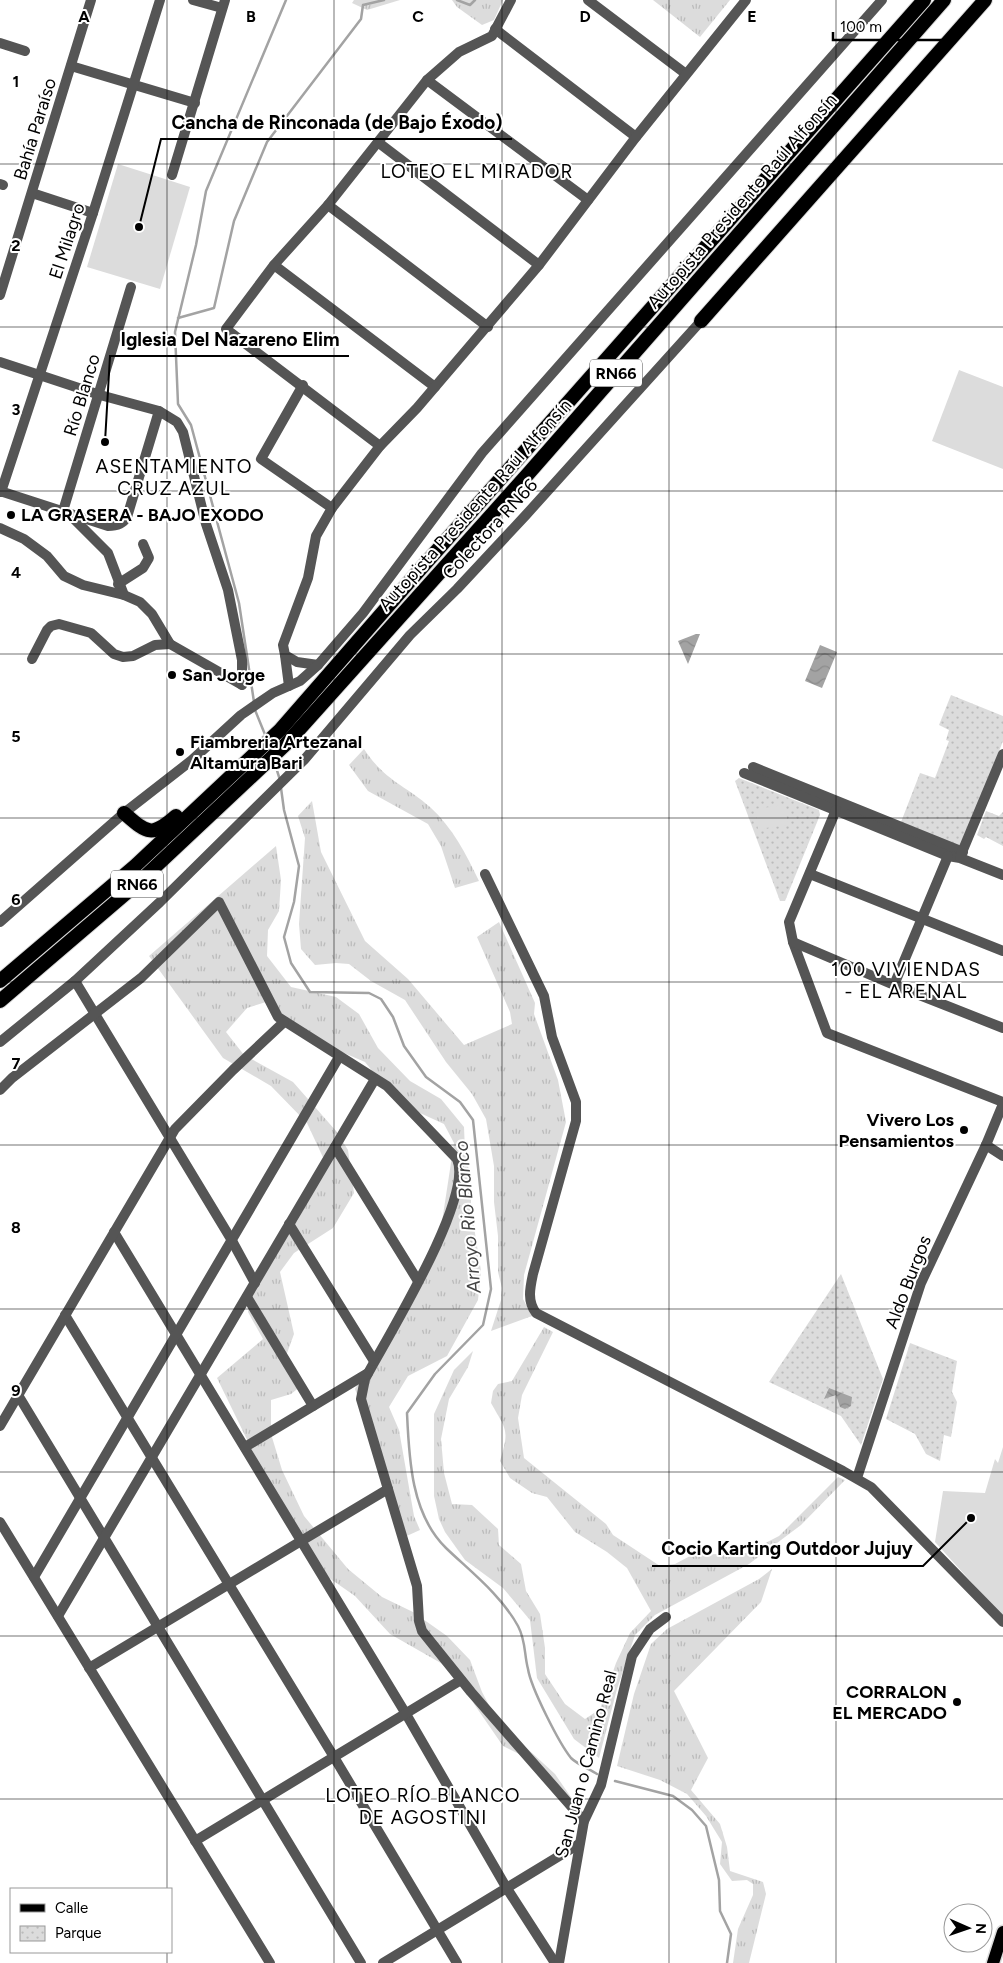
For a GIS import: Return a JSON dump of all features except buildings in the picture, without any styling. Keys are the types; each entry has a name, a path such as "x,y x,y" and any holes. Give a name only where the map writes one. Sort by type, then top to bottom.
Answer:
{"highway":[{"name":"Autopista Presidente Raúl Alfonsín","path":"0,1001 138,883 261,752 924,0"},
{"name":"Autopista Presidente Raúl Alfonsín","path":"0,981 135,866 261,752 286,744 534,467 944,0"},
{"path":"701,321 985,0"},
{"path":"124,813 144,831 162,828 261,752"}],"main road":[{"path":"993,1963 1003,1932"}],"street":[{"name":"Bahía Paraíso","path":"0,295 91,0"},
{"name":"El Milagro","path":"1,491 93,214 160,0"},
{"path":"172,175 224,4 194,0"},
{"path":"380,446 226,329 274,265 328,205 427,80 459,52 492,36 511,0"},
{"path":"588,0 686,74"},
{"path":"289,686 283,645 305,587 316,536 332,508 380,446 488,327 539,265 636,137 746,0"},
{"path":"0,922 124,813 192,760 241,714 273,693 300,682 310,664 362,613 482,453 882,0"},
{"path":"495,29 636,137"},
{"path":"0,44 25,51"},
{"path":"71,66 195,103"},
{"path":"427,80 588,200"},
{"path":"379,143 539,265"},
{"path":"32,193 93,214"},
{"path":"328,205 488,327"},
{"path":"274,265 435,387"},
{"name":"Río Blanco","path":"65,512 131,287"},
{"name":"Colectora RN66","path":"0,1042 74,981 181,883 304,760 404,641 512,530 701,321"},
{"path":"0,362 100,395 160,411 177,422 183,432 206,524 228,590 242,660 242,685 170,644 152,614 140,602 124,595 83,585 64,576 47,556 32,545 0,528"},
{"path":"302,385 261,459 332,508"},
{"path":"1,491 108,526 125,521 160,411"},
{"path":"65,512 108,553 118,584 124,595"},
{"path":"118,584 143,568 150,558 143,544"},
{"path":"32,659 47,630 51,626 60,624 91,633 114,654 123,657 133,656 155,645 170,644"},
{"path":"285,655 291,660 310,664"},
{"path":"961,855 1003,754"},
{"path":"753,766 961,855 1003,875"},
{"path":"744,773 948,856 961,855"},
{"path":"836,810 789,922 793,942 827,1033 1003,1103"},
{"path":"894,986 948,856"},
{"path":"485,874 544,996 552,1038 576,1102 576,1120 529,1290 530,1306 536,1313 858,1478 871,1487 1003,1622"},
{"path":"810,874 1003,951"},
{"path":"0,1090 12,1078 141,978 219,902 274,1012 284,1022 375,1078 393,1093 457,1159 460,1174 450,1216 418,1281 368,1373 360,1393 361,1399 417,1586 419,1621 422,1632 461,1680 584,1821"},
{"path":"793,942 894,986 1003,1028"},
{"path":"74,981 96,1014 231,1239 255,1283"},
{"path":"0,1426 175,1129 284,1022"},
{"path":"34,1577 339,1057"},
{"path":"58,1616 375,1078"},
{"name":"Aldo Burgos","path":"858,1478 921,1283 986,1145 1003,1103"},
{"path":"986,1145 1003,1156"},
{"path":"335,1147 418,1281"},
{"path":"289,1224 374,1361"},
{"path":"114,1232 302,1540 506,1887 557,1963"},
{"path":"247,1297 313,1406"},
{"path":"65,1316 128,1416 334,1756 457,1963"},
{"path":"245,1447 368,1373"},
{"path":"18,1395 361,1963"},
{"path":"89,1668 388,1489"},
{"path":"0,1522 270,1963"},
{"name":"San Juan o Camino Real","path":"557,1963 584,1821 601,1785 632,1656 650,1629 666,1617"},
{"path":"195,1841 461,1680"},
{"path":"383,1963 579,1844"}],"green space":[{"path":"354,0 400,0 367,10 352,3"},
{"path":"452,0 503,0 494,20 482,25 457,7"},
{"path":"653,0 730,0 700,37"},
{"path":"118,164 190,187 160,289 87,267"},
{"path":"959,370 1003,387 1003,469 932,441"},
{"path":"951,695 1003,716 1003,741 962,847 901,822 920,773 935,778 949,741 946,740 949,730 939,725"},
{"path":"364,749 388,776 430,807 446,824 479,881 455,888 441,846 428,824 368,791 349,765"},
{"path":"739,778 819,810 820,815 785,901 780,901 735,781"},
{"path":"312,801 321,852 365,941 408,979 464,1045 512,1024 510,1012 477,937 499,922 535,1003 534,1014 558,1080 566,1122 524,1275 523,1299 532,1316 491,1331 501,1300 502,1288 498,1272 494,1166 486,1119 472,1094 446,1062 405,1000 371,981 349,964 315,965 301,949 299,924 305,838 298,816"},
{"path":"785,805 788,825 758,829 755,809"},
{"path":"986,811 999,816 1003,812 1003,846 986,837 984,839 977,835"},
{"path":"276,846 281,880 279,911 268,930 267,956 291,987 336,997 359,1014 378,1048 410,1081 441,1099 464,1127 465,1151 471,1180 471,1208 481,1271 478,1300 447,1356 408,1376 389,1407 399,1430 414,1516 420,1530 400,1539 403,1526 355,1389 438,1248 454,1143 444,1124 398,1103 365,1062 316,1041 266,1002 247,1008 226,1032 244,1055 293,1082 336,1131 348,1150 354,1193 333,1228 294,1253 280,1272 294,1334 286,1356 301,1386 291,1394 271,1400 271,1434 282,1470 304,1516 348,1569 382,1597 413,1612 447,1636 470,1660 482,1692 498,1722 555,1774 577,1806 527,1758 503,1746 474,1704 460,1674 390,1634 355,1596 322,1573 279,1505 217,1378 263,1339 248,1312 254,1273 297,1221 327,1166 307,1123 271,1086 223,1058 149,956"},
{"path":"841,1274 883,1379 861,1445 841,1416 769,1382"},
{"path":"544,1327 553,1332 522,1395 518,1418 524,1458 606,1524 613,1535 660,1566 675,1564 692,1555 746,1553 779,1536 838,1477 845,1480 801,1525 749,1564 655,1615 635,1635 617,1689 599,1758 574,1739 537,1678 530,1620 503,1588 465,1560 445,1532 439,1519 434,1496 434,1414 454,1370 473,1351 468,1367 449,1399 441,1439 444,1473 452,1504 472,1505 498,1529 499,1545 521,1564 526,1591 540,1614 545,1648 545,1674 565,1704 585,1719 600,1709 616,1663 630,1633 651,1611 627,1568 607,1552 575,1532 547,1497 532,1493 510,1478 500,1461 506,1436 503,1425 491,1403 493,1391 498,1384 512,1381"},
{"path":"910,1343 957,1361 952,1392 957,1402 951,1437 944,1435 940,1461 926,1454 915,1434 886,1419"},
{"path":"1003,1447 1003,1617 935,1542 943,1491 985,1493 995,1459 998,1463"},
{"path":"772,1569 761,1602 674,1691 708,1758 691,1790 720,1824 727,1847 730,1871 763,1882 766,1894 749,1963 733,1963 738,1929 753,1895 753,1884 747,1880 732,1881 720,1864 722,1842 706,1816 687,1794 660,1780 617,1766 634,1694 651,1644 667,1629 759,1579"}],"water":[{"path":"700,634 688,664 678,641"},
{"path":"820,645 837,652 822,688 805,681"},
{"path":"829,1388 852,1397 851,1406 845,1409 840,1407 836,1395 824,1399"}],"waterway":[{"path":"254,702 239,603 191,425 178,404 175,332 196,245 206,191 286,0"},
{"path":"178,318 214,308 234,221 267,142 361,19 363,5 384,0"},
{"path":"457,0 470,5 475,0"},
{"path":"255,710 266,737"},
{"name":"Arroyo Rio Blanco","path":"274,761 280,780"},
{"name":"Arroyo Rio Blanco","path":"281,788 284,810 299,866 294,902 284,937 291,963 310,992 369,993 381,999 393,1017 404,1046 426,1077 460,1102 473,1120 491,1289 483,1325 435,1374 407,1413 411,1467 419,1502 425,1519 434,1534 494,1594 511,1615 522,1637 534,1689 553,1728 571,1758 597,1774"},
{"name":"Arroyo Rio Blanco","path":"615,1781 673,1796 692,1810 706,1826 719,1880 720,1911 731,1934 727,1963"}],"place":[{"name":"Cancha de Rinconada (de Bajo Éxodo)","path":"139,227"},
{"name":"Iglesia Del Nazareno Elim","path":"105,442"},
{"name":"LA GRASERA - BAJO EXODO","path":"11,515"},
{"name":"San Jorge","path":"172,675"},
{"name":"Fiambreria Artezanal Altamura Bari","path":"180,752"},
{"name":"Vivero Los Pensamientos","path":"964,1130"},
{"name":"Cocio Karting Outdoor Jujuy","path":"971,1518"},
{"name":"CORRALON EL MERCADO","path":"957,1702"}],"district":[{"name":"LOTEO EL MIRADOR","path":"477,171"},
{"name":"ASENTAMIENTO CRUZ AZUL","path":"174,477"},
{"name":"100 VIVIENDAS - EL ARENAL","path":"906,980"},
{"name":"LOTEO RÍO BLANCO DE AGOSTINI","path":"423,1806"}]}
